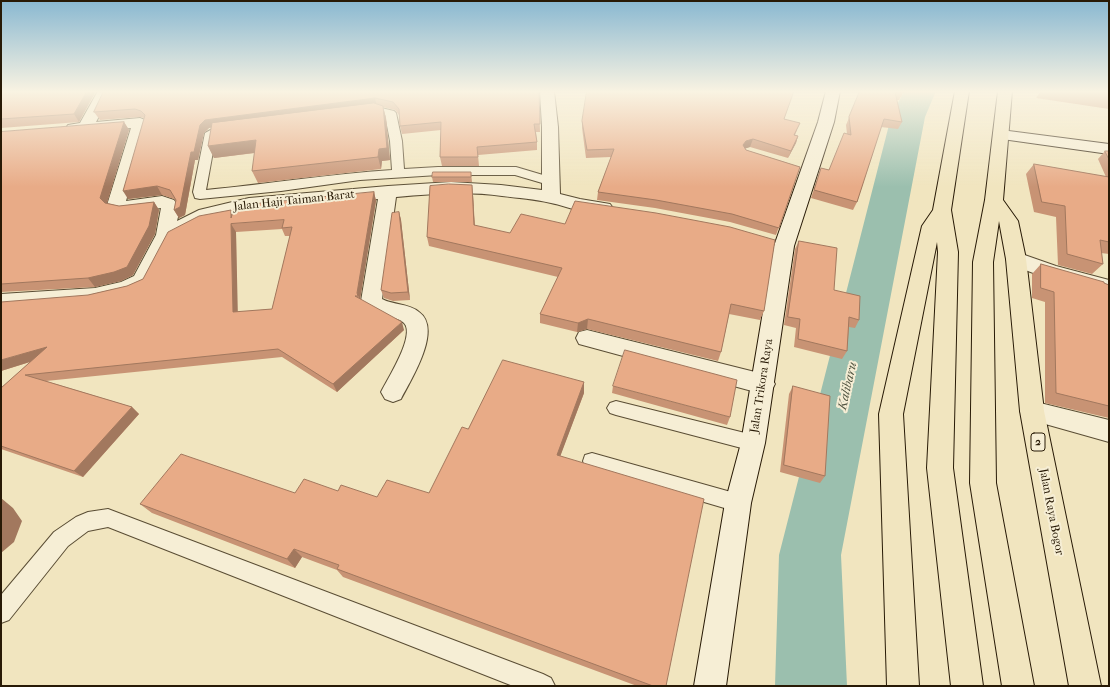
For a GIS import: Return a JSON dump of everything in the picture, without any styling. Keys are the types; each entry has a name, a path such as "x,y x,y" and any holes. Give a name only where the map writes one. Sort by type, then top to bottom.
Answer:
{"highway":[{"path":"957,123 942,210 948,252 940,468 966,686"},
{"path":"1002,123 994,200 983,262 983,483 1018,686"},
{"name":"Jalan Raya Bogor","path":"994,200 1009,220 1016,259 1032,410 1085,686"},
{"path":"903,686 891,414 930,226 942,210"}],"street":[{"path":"86,128 89,123"},
{"path":"56,130 139,123"},
{"path":"1,302 95,295 126,288 141,281 165,235 171,209 168,204 162,202 120,207 116,205 140,123"},
{"path":"550,123 550,189"},
{"name":"Jalan Trikora Raya","path":"710,686 738,503 753,443 763,384 777,244 803,170 825,123"},
{"path":"1001,135 1109,149"},
{"name":"Jalan Haji Taiman Barat","path":"165,235 205,214 249,204 388,191 458,187 501,190 550,189 580,205 618,210"},
{"path":"388,191 371,301 376,307 406,313 413,318 418,326 416,345 394,392"},
{"path":"1016,259 1051,272 1109,287"},
{"path":"587,338 763,384"},
{"path":"1032,410 1109,431"}],"lane":[{"path":"392,123 395,135 398,173"},
{"path":"233,128 218,129 211,133 199,192 200,195 398,173 467,170 516,171 550,189"},
{"path":"616,408 753,443"},
{"path":"592,461 738,503"},
{"path":"1,612 61,539 86,521 108,518 544,686"}],"building":[{"path":"124,123 100,198 105,203 119,206 154,202 149,226 127,267 114,272 88,278 1,284 1,132"},
{"path":"143,123 202,123 200,125 194,152 191,152 180,207 174,210 176,200 170,190 157,186 123,191"},
{"path":"212,123 385,123 387,148 379,149 378,157 252,171 256,140 208,146"},
{"path":"400,123 430,123 400,126"},
{"path":"441,123 540,123 534,124 537,142 477,147 478,157 440,157"},
{"path":"582,123 800,123 794,135 798,136 791,151 753,139 746,141 743,145 746,150 800,167 779,228 732,214 656,200 598,192 614,149 587,150"},
{"path":"850,123 883,123 857,202 814,190 821,168 829,170 844,133 851,135"},
{"path":"1105,151 1109,151 1109,159"},
{"path":"1034,164 1109,177 1109,242 1100,240 1103,264 1067,254 1065,206 1042,202"},
{"path":"433,172 471,172 471,177 432,177"},
{"path":"449,184 472,185 474,225 510,233 521,214 565,224 575,201 656,213 730,227 775,240 764,311 731,304 721,352 588,319 578,323 540,314 562,268 427,237 430,186"},
{"path":"374,192 357,293 358,296 355,296 402,322 333,384 278,349 25,375 132,407 74,471 1,446 1,388 47,347 1,360 1,302 88,295 127,286 143,279 168,232 199,216 231,210 231,218 235,206","holes":["284,220 282,228 292,227 272,309 233,312 231,224"]},
{"path":"399,212 408,292 391,293 381,290 392,213"},
{"path":"799,241 837,248 834,290 860,296 859,320 849,317 847,351 798,339 800,319 788,317"},
{"path":"1041,264 1104,282 1109,285 1109,406 1056,393 1054,292 1041,288"},
{"path":"625,350 737,380 730,417 613,386"},
{"path":"503,360 584,382 557,455 704,499 666,686 653,686 337,569 339,565 294,549 287,559 140,504 181,454 295,493 304,479 338,491 341,485 377,497 387,480 429,493 462,427 468,429"},
{"path":"793,386 830,396 825,476 784,465"}],"waterway":[{"name":"Kalibaru","path":"811,686 810,555 907,123"}]}
